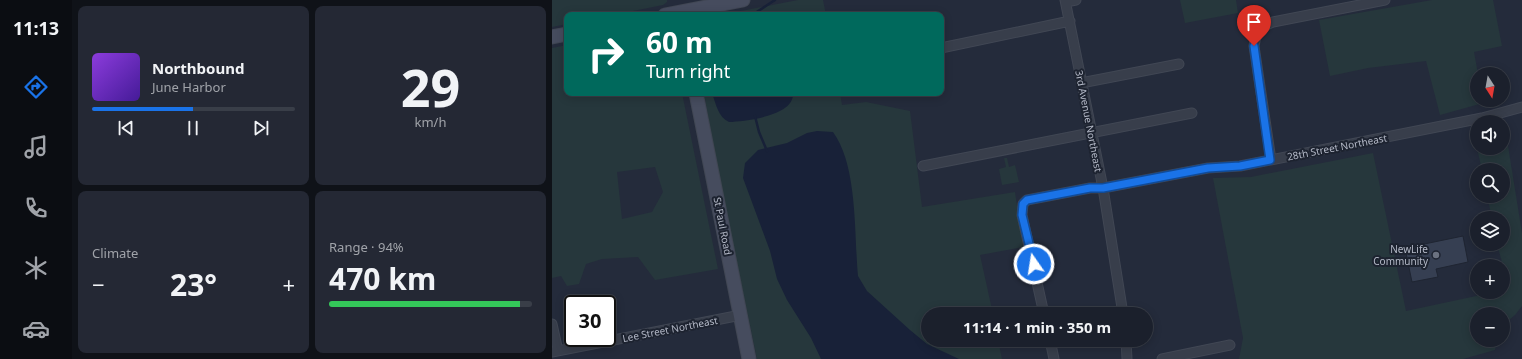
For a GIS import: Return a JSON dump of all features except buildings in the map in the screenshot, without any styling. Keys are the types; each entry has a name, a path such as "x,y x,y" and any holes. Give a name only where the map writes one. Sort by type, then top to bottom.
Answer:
{"street":[{"path":"679,9 743,0"},
{"path":"1066,1 1076,0"},
{"path":"1270,160 1254,46 1258,32 1264,26 1273,22 1385,0"},
{"name":"3rd Avenue Northeast","path":"1066,1 1081,83 1103,188 1122,307"},
{"path":"944,47 1070,21"},
{"path":"552,37 564,35"},
{"path":"1081,83 1179,64"},
{"name":"St Paul Road","path":"697,96 749,359"},
{"name":"28th Street Northeast","path":"1042,307 1022,215 1023,204 1027,200 1035,197 1090,188 1103,188 1208,168 1240,166 1482,118 1522,107"},
{"path":"923,166 1192,113"},
{"name":"Lee Street Northeast","path":"555,352 741,315"},
{"path":"552,324 555,352"},
{"path":"1162,359 1230,345"},
{"path":"1051,347 1054,359"},
{"path":"1127,347 1128,359"}],"shaded area":[{"path":"552,0 667,0 667,2 663,5 628,12 564,12 564,25 552,27"},
{"path":"798,0 823,0 825,12 736,12"},
{"path":"1180,0 1236,0 1238,13 1185,23"},
{"path":"1432,0 1493,0 1502,46 1474,52 1477,67 1470,67 1470,107 1440,115 1426,61 1368,68 1330,76 1319,20"},
{"path":"564,46 564,96 683,96 718,269 655,280 638,257 602,259 586,264 579,284 567,286 561,276 552,278 552,48","holes":["655,167 663,192 652,212 622,219 617,172"]},
{"path":"705,96 840,96 842,105 866,102 910,111 922,207 1015,192 1023,247 980,255 991,307 921,307 921,347 999,347 1002,359 757,359 716,163"},
{"path":"1373,153 1406,311 1470,297 1470,299 1510,299 1510,259 1501,259 1499,251 1510,251 1510,211 1490,211 1489,203 1510,203 1510,163 1480,163 1479,155 1509,155 1522,233 1522,306 1510,319 1510,307 1470,307 1470,347 1496,347 1495,350 1463,359 1239,359 1243,338 1213,178 1251,177"},
{"path":"1004,158 1007,158 1009,167 1015,165 1019,182 1002,185 999,169 1006,167"}],"water":[{"path":"713,96 793,96 792,101 778,112 768,116 746,120 729,122 722,117"},
{"path":"817,131 833,132 841,146 851,181 858,276 867,291 921,339 921,347 933,347 959,359 821,359 811,338 787,300 777,279 770,251 743,178 745,163 758,150 787,143 807,133"}],"waterway":[{"path":"757,12 775,0"},
{"path":"755,116 759,132 767,151"}],"place":[{"name":"NewLife Community","path":"1436,255"}],"route":[{"path":"1034,264 1022,215 1023,204 1027,200 1035,197 1090,188 1103,188 1208,168 1240,166 1270,160 1254,46"}]}
